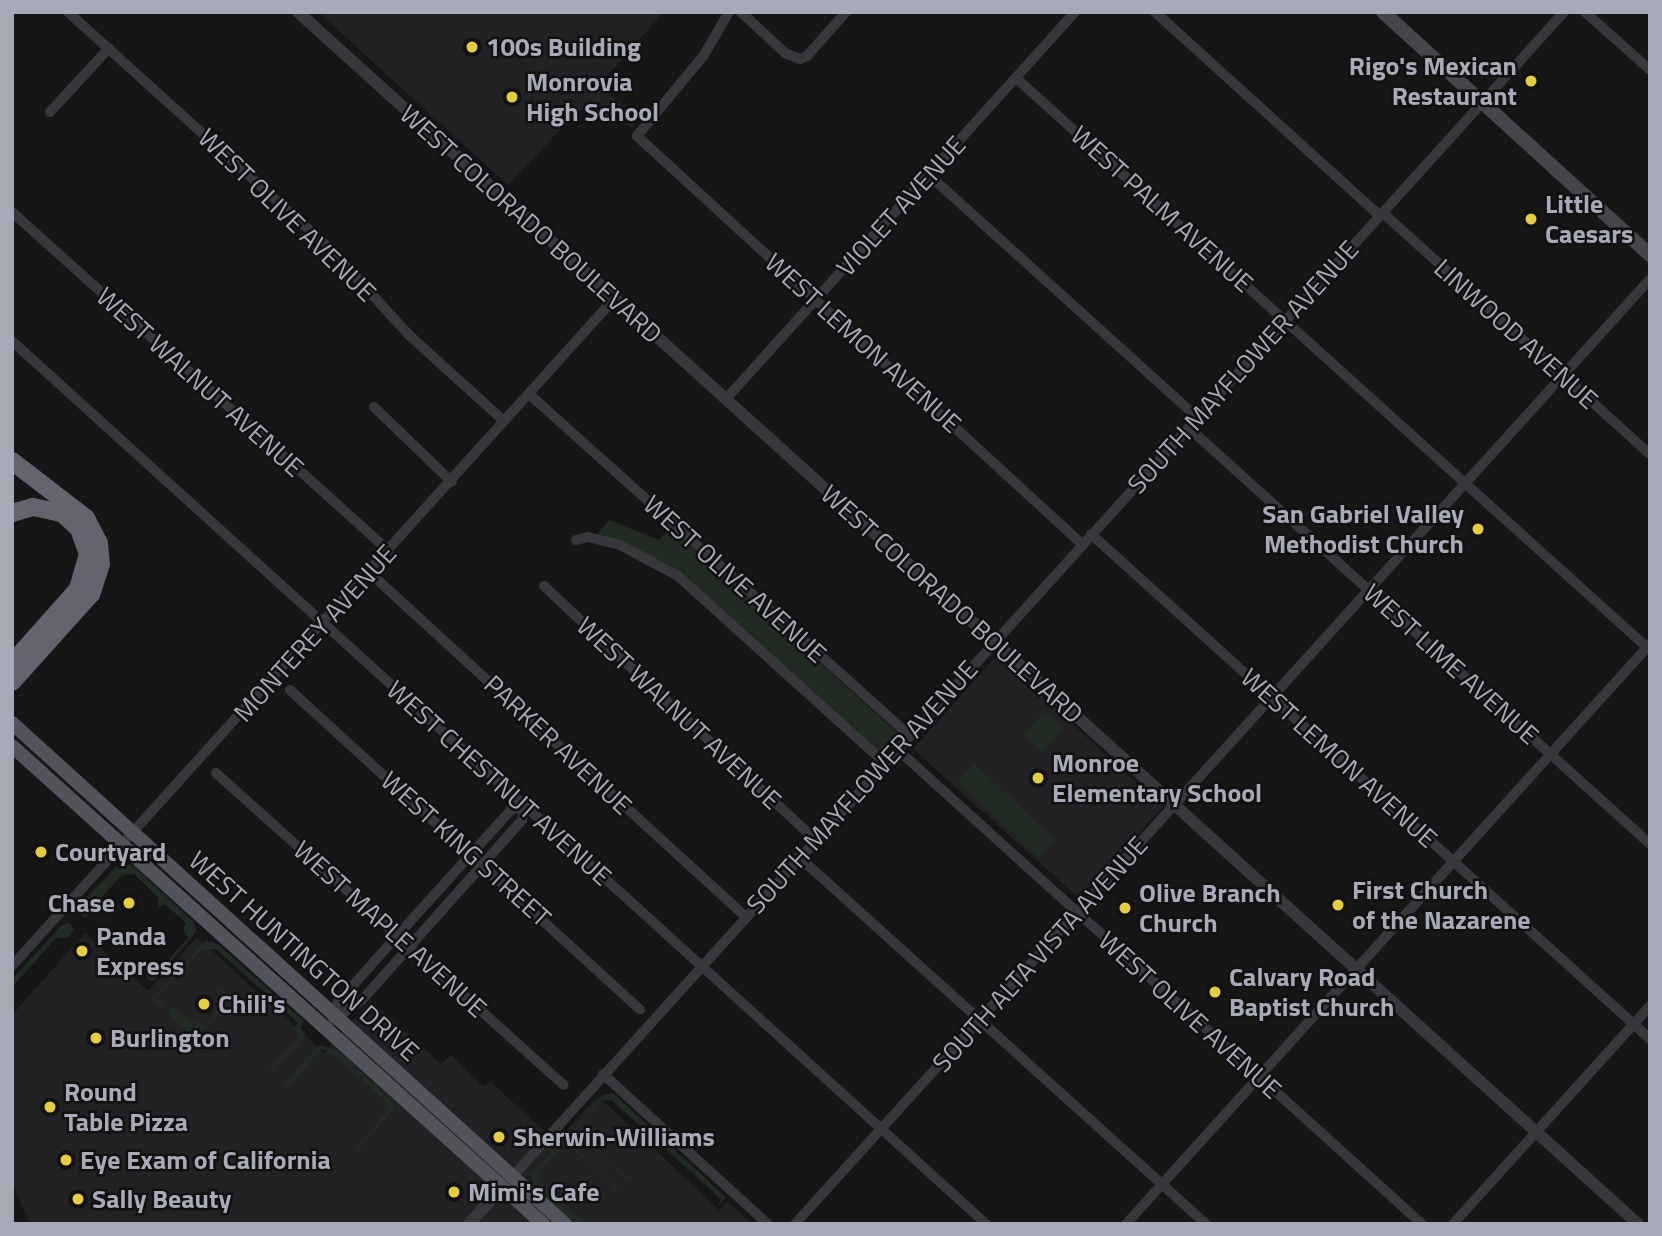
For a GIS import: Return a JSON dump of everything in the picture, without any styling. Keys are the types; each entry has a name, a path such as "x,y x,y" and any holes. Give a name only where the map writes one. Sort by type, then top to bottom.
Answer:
{"highway":[{"path":"12,461 86,518 96,534 101,564 91,594 12,682"},
{"path":"12,513 33,507 62,513 79,529 88,555 78,589 12,663"}],"main road":[{"path":"1383,12 1650,255"},
{"name":"WEST HUNTINGTON DRIVE","path":"12,723 334,1018 565,1224"},
{"name":"WEST HUNTINGTON DRIVE","path":"12,746 324,1030 543,1224"}],"street":[{"name":"WEST OLIVE AVENUE","path":"68,12 330,249 409,335 503,421"},
{"name":"WEST COLORADO BOULEVARD","path":"298,12 1638,1224"},
{"name":"WEST LEMON AVENUE","path":"729,12 704,55 639,130 642,143 1082,544"},
{"path":"741,12 785,53 800,59 807,56 846,12"},
{"name":"VIOLET AVENUE","path":"726,399 1075,12"},
{"name":"LINWOOD AVENUE","path":"1155,12 1650,454"},
{"name":"SOUTH MAYFLOWER AVENUE","path":"469,1224 1564,12"},
{"path":"1585,12 1650,70"},
{"path":"50,112 108,47"},
{"name":"WEST PALM AVENUE","path":"1016,78 1649,647"},
{"path":"929,174 1198,418"},
{"name":"WEST WALNUT AVENUE","path":"12,212 389,551"},
{"name":"SOUTH ALTA VISTA AVENUE","path":"795,1224 1650,279"},
{"name":"MONTEREY AVENUE","path":"12,966 370,573 615,298"},
{"name":"WEST CHESTNUT AVENUE","path":"12,341 986,1224"},
{"name":"WEST OLIVE AVENUE","path":"529,394 909,735"},
{"path":"374,407 452,482"},
{"name":"WEST LIME AVENUE","path":"1189,428 1650,844"},
{"name":"WEST LEMON AVENUE","path":"1091,534 1650,1039"},
{"name":"WEST OLIVE AVENUE","path":"576,540 588,537 620,545 678,576 885,763"},
{"name":"PARKER AVENUE","path":"370,573 746,917"},
{"name":"WEST WALNUT AVENUE","path":"544,586 815,840"},
{"path":"1126,1224 1454,861 1548,752 1649,647"},
{"name":"WEST KING STREET","path":"290,690 640,1010"},
{"name":"WEST OLIVE AVENUE","path":"897,749 1422,1224"},
{"name":"WEST MAPLE AVENUE","path":"216,773 564,1085"},
{"path":"334,1018 337,1003 398,934 510,811 524,805"},
{"path":"324,1030 334,1018 362,1000 483,864 522,820 524,805"},
{"path":"799,857 1206,1224"},
{"path":"1452,1224 1650,1006"},
{"path":"603,1074 768,1224"}],"shaded area":[{"name":"Monrovia High School","path":"318,12 664,12 600,84 638,120 632,128 579,110 508,185"},
{"path":"609,520 659,540 670,528 899,734 882,754 698,590 596,536"},
{"name":"Monroe Elementary School","path":"997,655 1163,807 1079,898 913,749"},
{"path":"1044,712 1063,729 1042,752 1023,734"},
{"path":"974,763 1055,840 1039,858 957,782"},
{"path":"118,865 132,865 193,921 197,931 155,980 149,981 145,972 154,975 188,938 183,929 186,923 165,904 159,907 158,897 134,874 122,875 98,901 94,898 85,908 90,913 85,918 77,912 77,907"},
{"path":"69,923 74,929 68,938 56,938 12,987 12,979 62,925"},
{"path":"85,933 148,991 197,937 324,1053 371,1000 441,1064 451,1055 484,1087 490,1081 556,1142 598,1096 719,1210 727,1201 752,1224 30,1224 12,1182 12,1015"},
{"path":"206,940 218,944 304,1021 300,1028 306,1034 272,1072 264,1066 270,1069 300,1036 293,1029 298,1023 216,949 202,950 156,998 163,1004 160,1008 152,1000"},
{"path":"221,988 229,995 229,1003 200,1034 194,1028 189,1033 168,1014 173,1006 194,1024 198,1020 204,1025 227,999 219,991"},
{"path":"320,1045 336,1050 390,1099 394,1109 358,1150 349,1144 356,1147 388,1110 384,1100 333,1054 322,1049 289,1086 294,1092 284,1084"},
{"path":"613,1093 726,1197 718,1206 721,1199 611,1100 601,1101 579,1126 585,1132 581,1136 626,1177 633,1173 626,1180 573,1132 602,1095"},
{"path":"562,1140 567,1140 619,1188 614,1194 615,1187 566,1143 539,1171 537,1180 586,1224 575,1224 532,1185 532,1173"}],"place":[{"name":"100s Building","path":"472,47"},
{"name":"Rigo's Mexican Restaurant","path":"1531,81"},
{"name":"Monrovia High School","path":"512,97"},
{"name":"Little Caesars","path":"1531,219"},
{"name":"San Gabriel Valley Methodist Church","path":"1478,529"},
{"name":"Monroe Elementary School","path":"1038,778"},
{"name":"Courtyard","path":"41,852"},
{"name":"Chase","path":"129,903"},
{"name":"First Church of the Nazarene","path":"1338,905"},
{"name":"Olive Branch Church","path":"1125,908"},
{"name":"Panda Express","path":"82,951"},
{"name":"Calvary Road Baptist Church","path":"1215,992"},
{"name":"Chili's","path":"204,1004"},
{"name":"Burlington","path":"96,1038"},
{"name":"Round Table Pizza","path":"50,1107"},
{"name":"Sherwin-Williams","path":"499,1137"},
{"name":"Eye Exam of California","path":"66,1160"},
{"name":"Mimi's Cafe","path":"454,1192"},
{"name":"Sally Beauty","path":"78,1199"}]}
